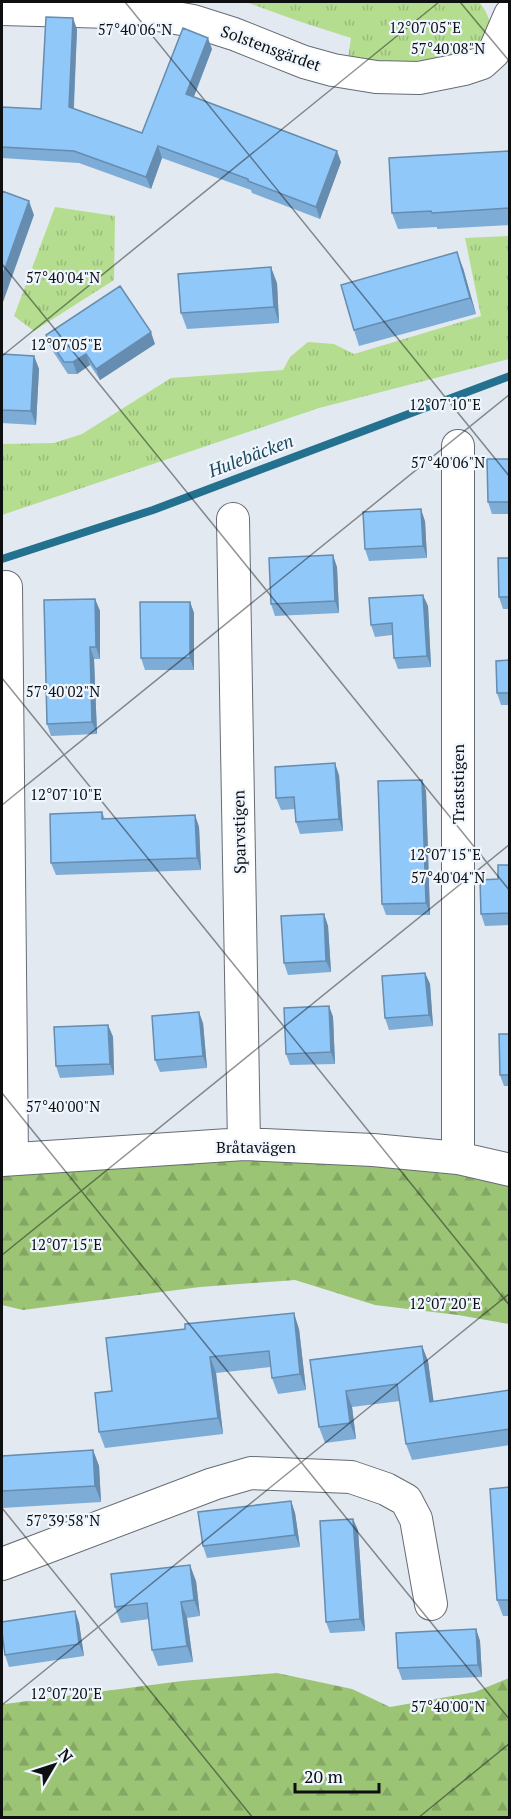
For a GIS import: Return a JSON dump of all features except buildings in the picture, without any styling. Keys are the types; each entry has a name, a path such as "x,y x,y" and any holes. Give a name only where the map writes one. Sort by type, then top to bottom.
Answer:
{"street":[{"name":"Solstensgärdet","path":"2,9 147,14 193,21 234,34 304,62 333,70 376,77 419,78 482,63 494,52 510,15"},
{"name":"Traststigen","path":"458,446 459,1158"},
{"name":"Sparvstigen","path":"233,519 244,1144"},
{"path":"6,587 7,1160"},
{"name":"Bråtavägen","path":"7,1160 244,1144 373,1150 459,1158 510,1170"},
{"path":"2,1564 213,1484 251,1473 351,1477 386,1489 406,1500 416,1519 431,1604"}],"green space":[{"path":"246,2 479,2 490,24 485,38 473,52 452,61 407,63 348,58 351,38"},
{"path":"55,207 115,216 114,280 34,331 14,316"},
{"path":"509,236 509,359 319,408 2,515 2,444 54,443 82,434 171,378 283,370 290,357 308,342 334,344 354,354 481,316 465,238"},
{"path":"239,1159 442,1166 509,1179 509,1324 375,1305 295,1280 200,1287 23,1310 2,1305 2,1171"},
{"path":"277,1673 352,1689 390,1707 475,1692 509,1678 509,1817 2,1817 2,1703 182,1681"}],"waterway":[{"name":"Hulebäcken","path":"2,559 153,510 510,376"}]}
